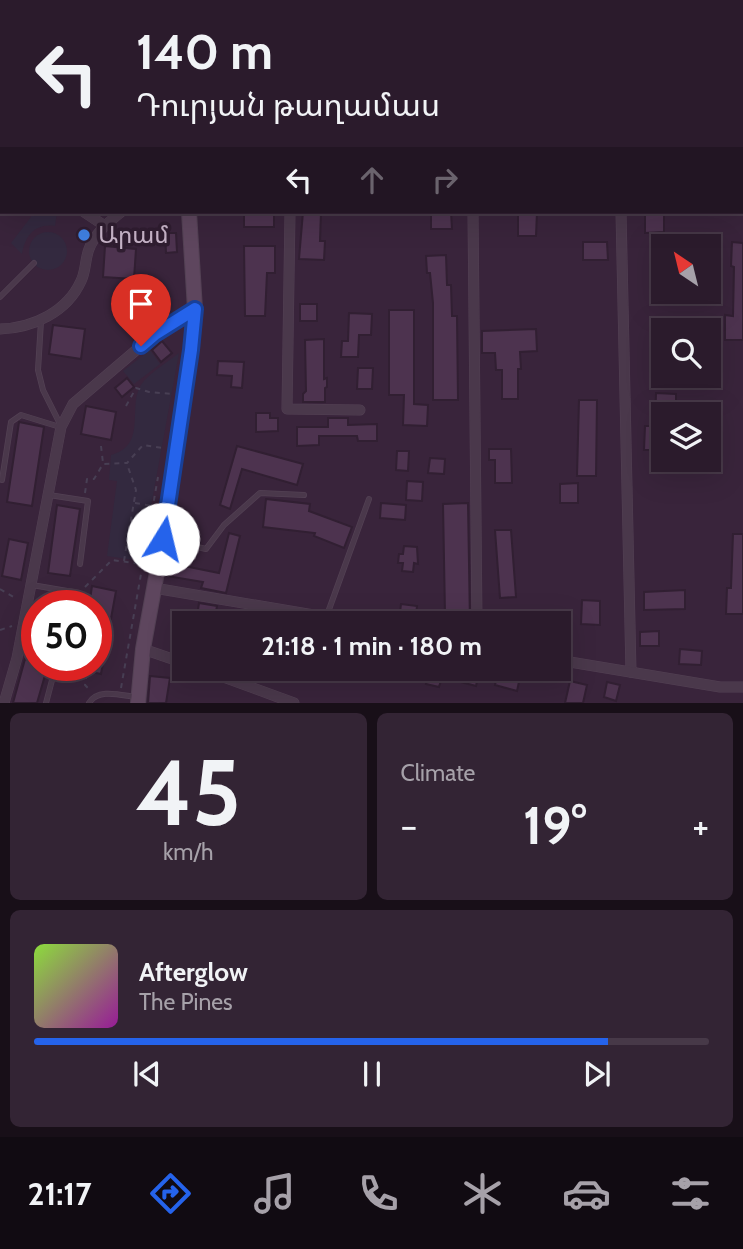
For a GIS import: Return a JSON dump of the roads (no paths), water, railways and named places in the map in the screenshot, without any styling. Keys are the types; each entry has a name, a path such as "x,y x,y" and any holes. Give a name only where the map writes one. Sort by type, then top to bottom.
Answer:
{"main road":[{"path":"139,700 143,649 163,539 191,350 195,309 190,214"}],"street":[{"path":"87,214 105,226"},
{"path":"2,326 34,324 59,309 72,297 83,279 89,247 105,226 119,214"},
{"path":"290,214 287,409 360,410"},
{"path":"473,214 477,611"},
{"path":"621,214 631,672"},
{"path":"4,703 20,642 61,427 73,404 155,334 195,309"},
{"path":"154,588 296,611"},
{"path":"143,649 172,659"},
{"path":"571,662 720,687 743,687"},
{"path":"234,681 294,703"}],"lane":[{"path":"0,297 34,263"},
{"path":"41,320 38,370 43,390 61,427"},
{"path":"2,480 11,422 15,418 20,415 61,427"},
{"path":"163,539 206,549 224,525 260,492 304,495"},
{"path":"49,495 88,501 80,564"},
{"path":"329,611 369,499"},
{"path":"31,584 63,590"},
{"path":"46,703 52,681"},
{"path":"89,703 98,694 120,695 139,700"}],"place":[{"name":"Արամ","path":"84,235"}]}
